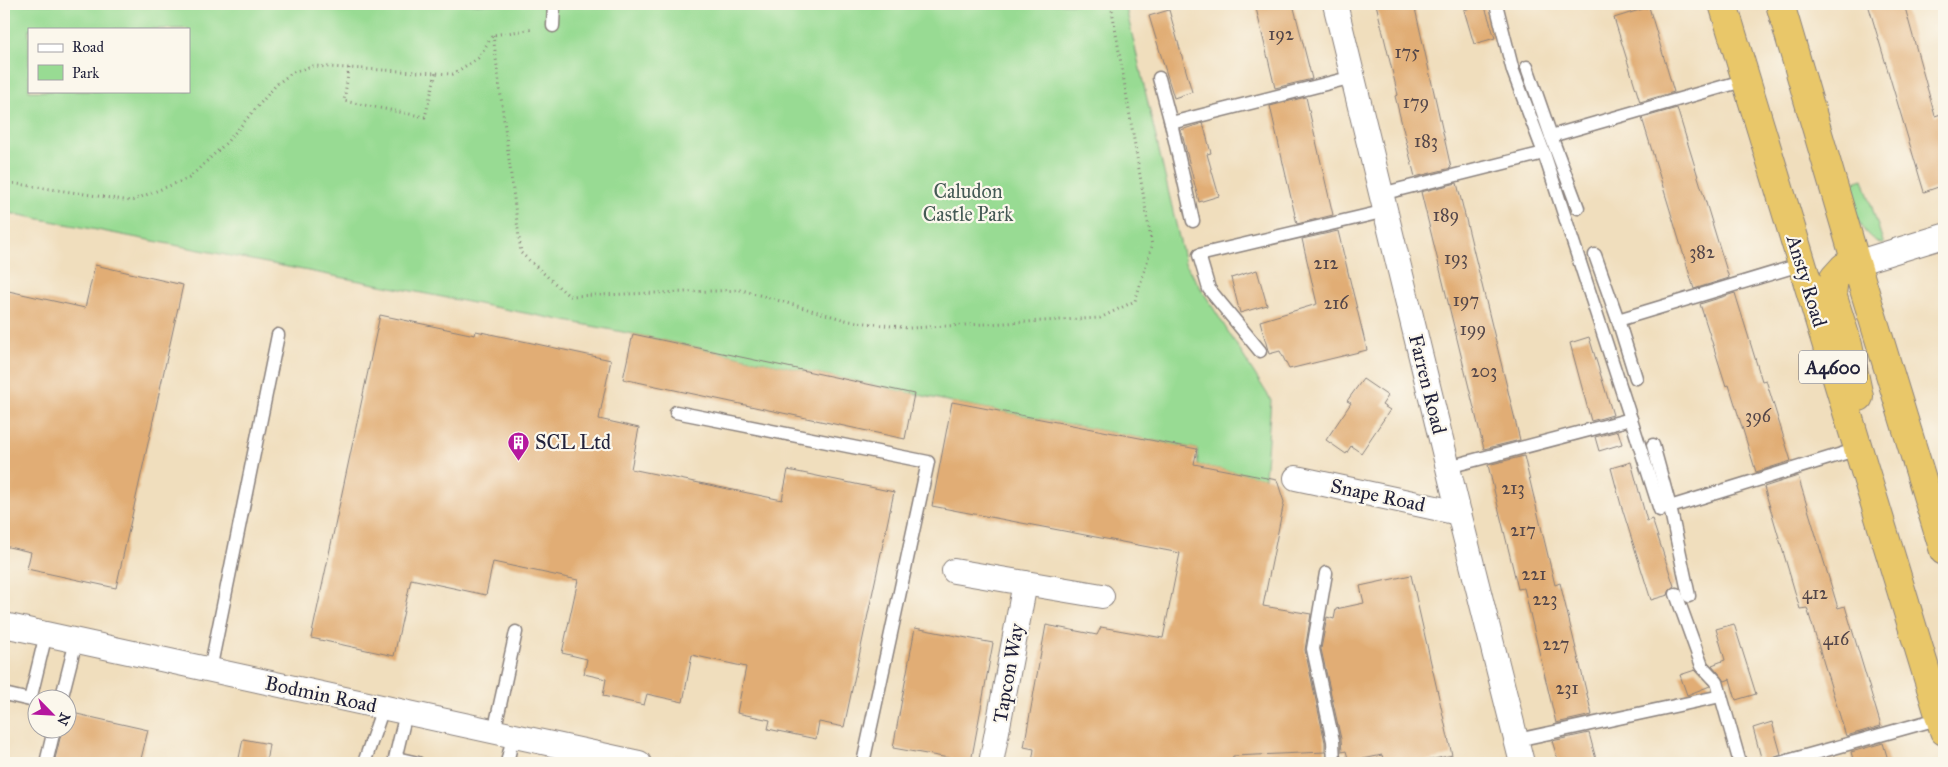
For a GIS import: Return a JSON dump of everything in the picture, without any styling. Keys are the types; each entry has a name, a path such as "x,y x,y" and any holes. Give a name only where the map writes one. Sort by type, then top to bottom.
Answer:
{"highway":[{"name":"Ansty Road","path":"1723,4 1942,724"},
{"name":"A4600","path":"1780,4 1944,551"},
{"path":"1856,262 1844,267 1834,278 1832,294 1848,345 1871,454 1877,512"}],"street":[{"name":"Farren Road","path":"1335,4 1522,763"},
{"path":"1856,262 1944,236"},
{"name":"Snape Road","path":"1296,478 1459,513"},
{"path":"954,570 1102,596"},
{"name":"Tapcon Way","path":"991,763 1024,583"},
{"name":"Bodmin Road","path":"4,625 503,734 574,756 639,763"}],"lane":[{"path":"552,26 554,4"},
{"path":"1496,4 1513,71 1544,153 1631,418 1665,508"},
{"path":"1527,67 1578,208"},
{"path":"1170,123 1353,77"},
{"path":"1159,78 1193,221"},
{"path":"1551,136 1746,80"},
{"path":"1260,351 1210,289 1199,255 1384,202 1544,153"},
{"path":"1595,255 1636,378"},
{"path":"1618,320 1803,264"},
{"path":"210,670 278,335"},
{"path":"676,412 928,462 863,763"},
{"path":"1448,467 1631,418"},
{"path":"1654,445 1683,595 1702,666 1717,682 1740,763"},
{"path":"1665,508 1858,449"},
{"path":"1326,573 1313,649 1333,741 1334,763"},
{"path":"507,763 503,734 516,632"},
{"path":"4,694 30,700 46,634"},
{"path":"64,690 76,641"},
{"path":"1517,740 1721,696"},
{"path":"364,763 383,708"},
{"path":"406,713 395,761 418,763"},
{"path":"1780,763 1942,724"},
{"path":"46,763 52,740"}],"path":[{"path":"493,35 521,253 569,296 742,290 849,321 909,328 1100,318 1136,301 1152,246 1111,4"},
{"path":"4,182 131,201 189,178 226,143 277,84 293,72 312,66 454,74 478,58 493,35 552,26"},
{"path":"349,68 344,101 425,117 436,73"}],"green space":[{"name":"Caludon Castle Park","path":"4,4 1125,4 1185,263 1271,400 1265,478 1198,465 1197,449 952,402 633,334 4,212"},
{"path":"1863,179 1884,245 1875,240 1862,228 1855,212 1848,184"}],"building":[{"path":"1255,4 1293,4 1312,79 1275,88"},
{"path":"1376,4 1414,4 1451,168 1415,177 1395,96 1398,95"},
{"path":"1484,4 1495,38 1474,44 1464,10"},
{"path":"1868,4 1904,4 1935,116 1944,113 1944,185 1924,192"},
{"path":"1649,7 1674,92 1640,102 1614,18"},
{"path":"1169,10 1192,92 1174,98 1149,16"},
{"path":"1306,97 1333,215 1297,224 1270,106"},
{"path":"1677,108 1729,278 1694,289 1642,118"},
{"path":"1203,123 1211,153 1207,154 1219,196 1199,202 1181,130"},
{"path":"1457,183 1520,440 1484,449 1421,192"},
{"path":"1338,231 1367,350 1289,369 1280,351 1269,354 1260,321 1317,304 1302,239"},
{"path":"95,265 183,285 116,588 27,569 31,552 4,546 4,290 85,308"},
{"path":"1257,270 1267,305 1240,313 1231,278"},
{"path":"1735,293 1762,381 1766,380 1791,461 1756,472 1729,385 1726,386 1700,304"},
{"path":"380,315 475,335 476,331 611,360 599,419 639,428 631,469 782,500 788,470 894,492 844,727 819,722 816,739 768,729 770,720 737,713 746,667 692,655 683,702 647,694 644,705 603,696 606,679 584,674 587,659 562,653 578,580 493,562 486,595 411,579 394,656 311,638"},
{"path":"633,334 914,394 905,439 623,379"},
{"path":"1589,337 1613,415 1591,421 1570,343"},
{"path":"1363,379 1388,396 1382,405 1390,410 1361,453 1351,446 1346,454 1326,440 1351,403 1347,401"},
{"path":"952,402 1197,449 1194,464 1277,480 1284,502 1263,606 1311,614 1305,650 1325,742 1325,752 1233,756 1231,763 1032,763 1034,749 1024,747 1046,625 1097,635 1101,627 1163,638 1180,553 932,506"},
{"path":"1618,431 1622,444 1599,451 1595,437"},
{"path":"1524,456 1555,585 1560,583 1592,715 1556,723 1524,588 1518,589 1488,465"},
{"path":"1631,462 1647,521 1652,519 1674,586 1670,589 1668,595 1651,600 1611,468"},
{"path":"1798,476 1838,608 1845,606 1881,726 1846,736 1807,608 1800,609 1764,487"},
{"path":"1411,575 1452,755 1417,763 1384,763 1382,755 1349,762 1346,751 1342,752 1341,739 1321,649 1327,617 1334,619 1336,609 1364,603 1360,586"},
{"path":"1734,624 1756,694 1736,700 1730,679 1725,681 1712,665 1725,660 1716,629"},
{"path":"915,628 993,643 971,762 893,748"},
{"path":"1695,670 1710,686 1687,695 1680,675"},
{"path":"78,714 148,730 140,763 54,763 60,740 78,740"},
{"path":"1772,722 1781,754 1762,761 1753,728"},
{"path":"1589,733 1597,763 1559,763 1552,741"},
{"path":"243,739 269,744 266,763 238,763"},
{"path":"1883,743 1889,763 1854,763 1851,752"}],"place":[{"name":"SCL Ltd","path":"519,461"}]}
